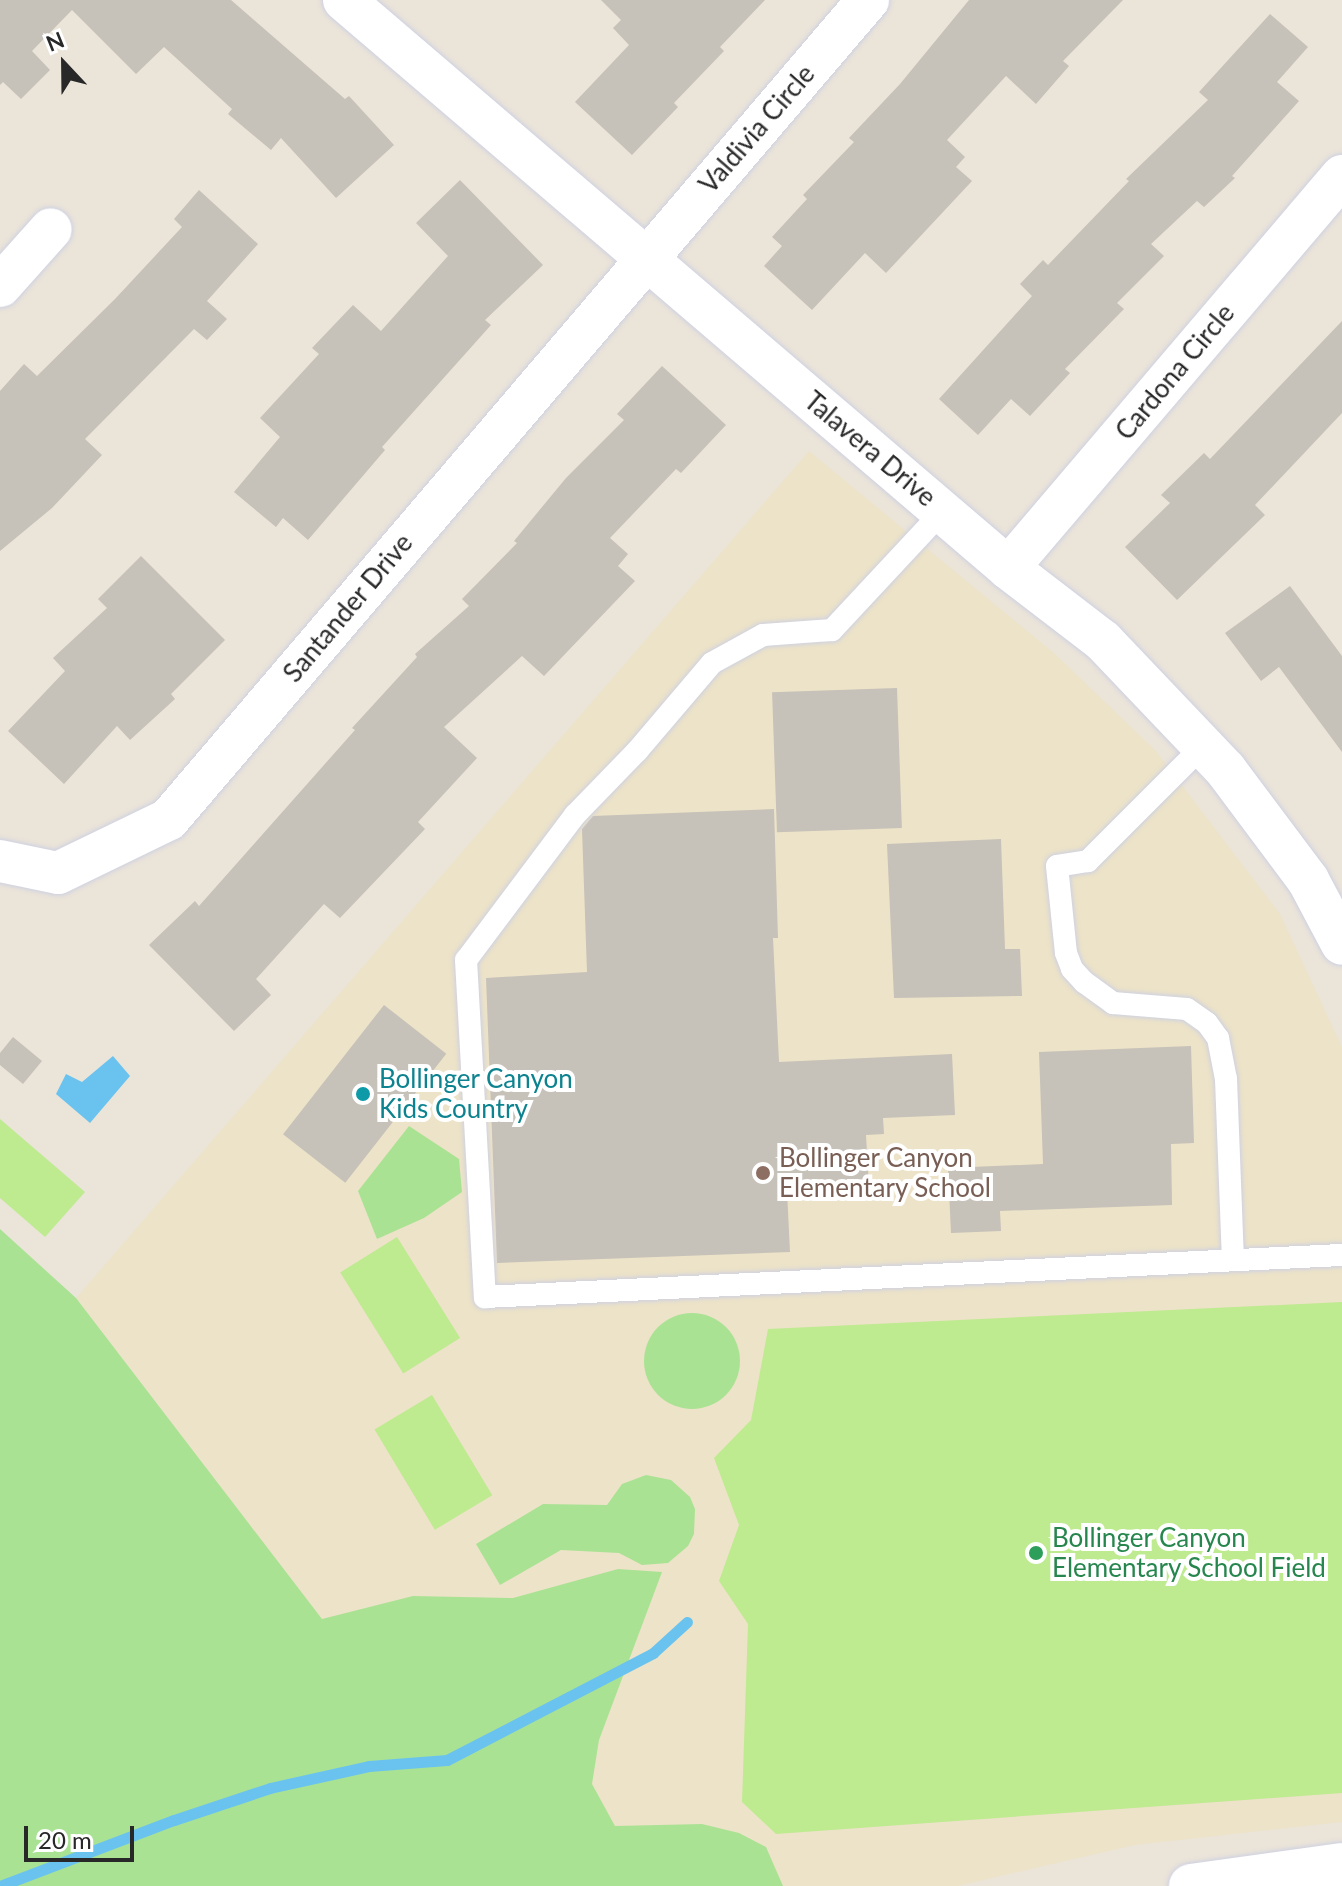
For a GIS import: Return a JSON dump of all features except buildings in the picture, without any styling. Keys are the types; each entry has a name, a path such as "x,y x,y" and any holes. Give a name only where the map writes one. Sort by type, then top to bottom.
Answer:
{"main road":[{"path":"1191,1886 1342,1865"}],"street":[{"name":"Talavera Drive","path":"344,0 1008,568 1103,641 1225,769 1308,880 1342,944"},
{"name":"Valdivia Circle","path":"645,257 868,0"},
{"name":"Cardona Circle","path":"1008,568 1342,176"},
{"path":"0,286 51,229"},
{"name":"Santander Drive","path":"0,861 58,873 169,819 645,257"}],"lane":[{"path":"943,511 832,630 763,635 712,663 637,751 575,815 466,960 485,1297 1342,1255"},
{"path":"1203,746 1088,861 1057,866 1066,953 1072,969 1084,982 1113,1003 1187,1009 1207,1023 1218,1038 1226,1079 1233,1258"}],"shaded area":[{"name":"Bollinger Canyon Elementary School","path":"809,451 1055,654 1156,751 1280,914 1342,1047 1342,1822 1135,1845 958,1886 526,1886 76,1298"}],"green space":[{"path":"0,1119 85,1192 45,1237 0,1198"},
{"path":"409,1126 459,1159 462,1192 424,1218 377,1239 358,1191"},
{"path":"0,1229 76,1298 322,1619 413,1596 513,1598 618,1569 662,1572 599,1740 592,1784 615,1826 702,1824 739,1833 766,1847 783,1886 0,1886"},
{"path":"397,1237 460,1338 403,1373 340,1273"},
{"name":"Bollinger Canyon Elementary School Field","path":"1342,1302 1342,1793 776,1834 742,1802 748,1624 719,1581 739,1525 714,1458 751,1420 768,1329"},
{"path":"692,1313 710,1317 726,1327 736,1343 740,1361 736,1379 726,1395 710,1405 692,1409 674,1405 658,1395 648,1379 644,1361 648,1343 658,1327 674,1317"},
{"path":"432,1395 492,1495 435,1530 375,1430"},
{"path":"646,1475 671,1480 690,1497 695,1509 694,1534 688,1546 668,1563 642,1565 619,1553 561,1550 500,1585 476,1544 543,1504 607,1505 622,1484"}],"water":[{"path":"113,1056 130,1076 90,1123 56,1094 66,1074 82,1082"}],"waterway":[{"path":"0,1886 174,1820 270,1788 369,1766 447,1760 653,1653 687,1622"}],"place":[{"name":"Bollinger Canyon Kids Country","path":"363,1094"},
{"name":"Bollinger Canyon Elementary School","path":"763,1173"},
{"name":"Bollinger Canyon Elementary School Field","path":"1036,1553"}]}
